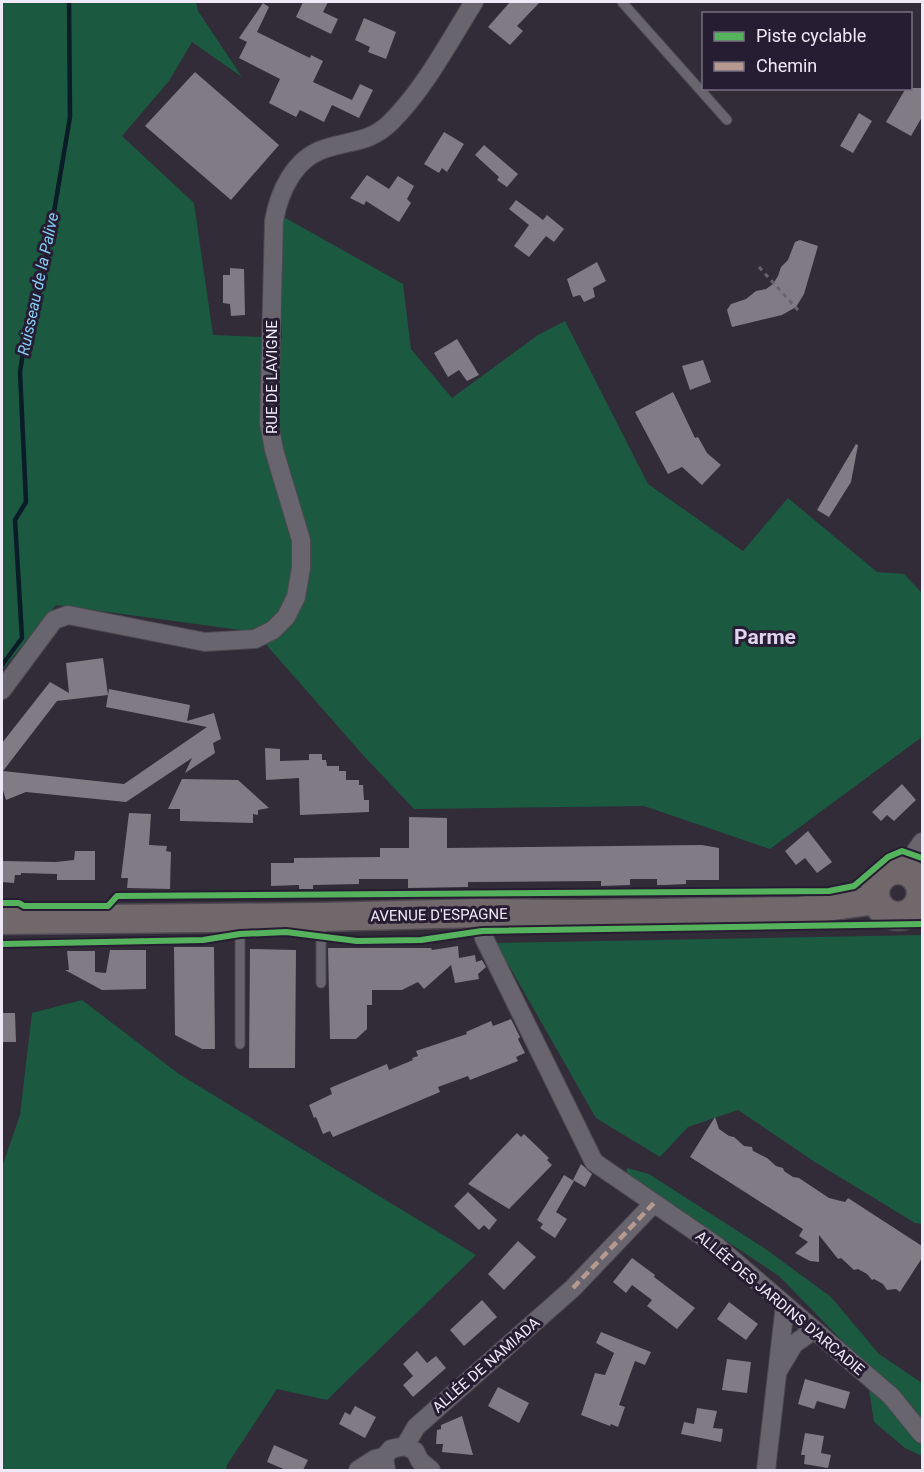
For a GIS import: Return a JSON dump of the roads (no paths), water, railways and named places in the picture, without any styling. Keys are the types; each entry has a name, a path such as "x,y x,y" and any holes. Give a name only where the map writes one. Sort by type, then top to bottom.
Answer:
{"main road":[{"path":"902,870 912,874 917,880 921,900 915,909 901,917 886,914 880,909 875,900 874,888 883,875 890,871 902,870"},
{"name":"AVENUE D'ESPAGNE","path":"2,920 799,911 875,900"}],"street":[{"name":"RUE DE LAVIGNE","path":"2,690 54,620 68,615 205,642 255,639 273,630 286,617 296,597 301,568 301,540 274,450 269,423 274,221 277,205 281,192 292,174 307,158 323,149 375,136 390,123 417,91 474,2"},
{"path":"902,870 922,842"},
{"name":"ALLÉE DES JARDINS D'ARCADIE","path":"479,913 484,938 594,1162 718,1247 891,1396 922,1434"},
{"name":"ALLÉE DE NAMIADA","path":"405,1446 416,1427 573,1288 654,1203"},
{"path":"766,1470 785,1305"},
{"path":"778,1370 794,1344 814,1330"},
{"path":"358,1470 375,1459 385,1464 391,1449 405,1446 415,1451 423,1467"}],"lane":[{"path":"622,2 727,120"},
{"path":"321,917 321,982"},
{"path":"240,918 240,1044"}],"waterway":[{"name":"Ruisseau de la Palive","path":"2,665 22,638 15,520 26,502 20,372 26,334 42,283 70,117 69,2"}],"district":[{"name":"Parme","path":"765,637"}]}
